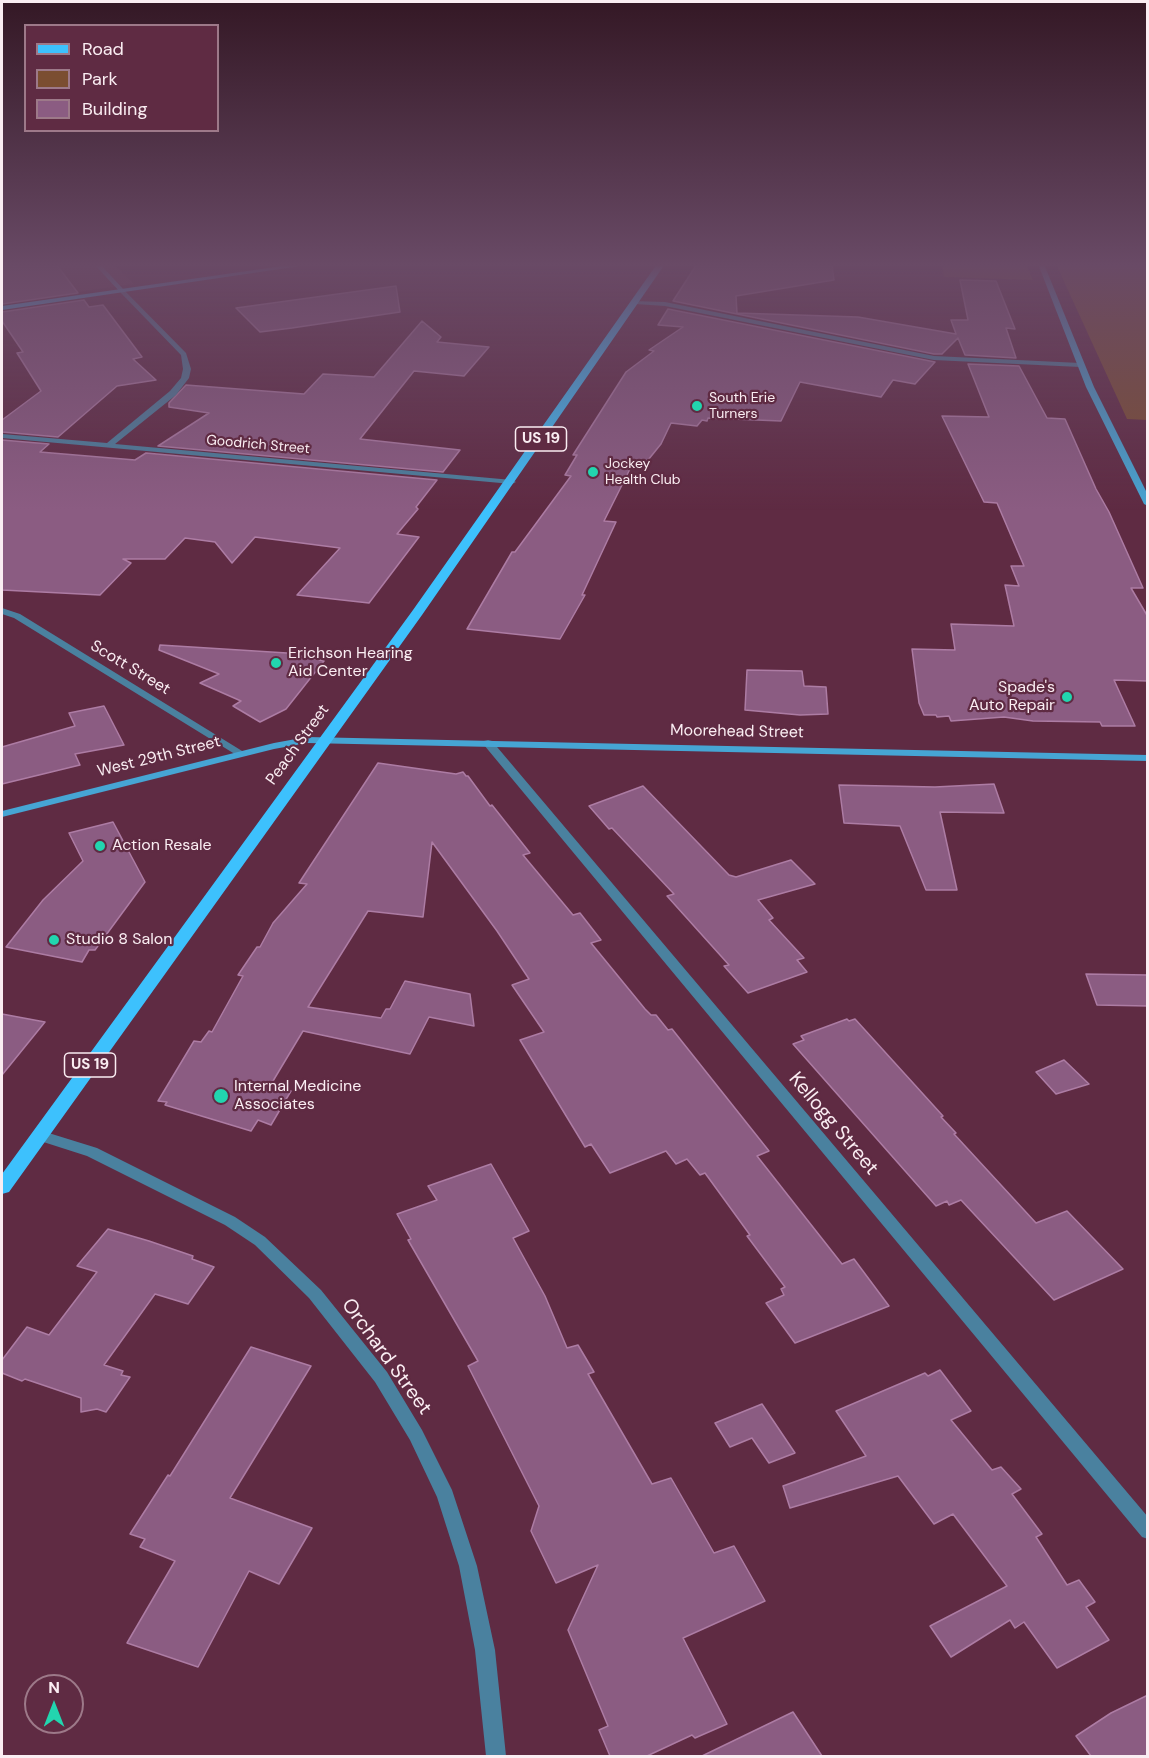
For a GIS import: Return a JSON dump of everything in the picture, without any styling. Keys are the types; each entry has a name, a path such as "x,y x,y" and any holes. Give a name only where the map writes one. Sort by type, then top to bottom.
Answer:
{"main road":[{"name":"Peach Street","path":"2,1187 512,482 605,346"}],"street":[{"path":"109,446 173,393 185,378 187,369 184,354 176,346"},
{"path":"874,346 934,358 1080,365"},
{"path":"1073,346 1148,504"},
{"name":"Goodrich Street","path":"2,436 512,482"},
{"name":"Scott Street","path":"2,610 16,616 242,754"},
{"name":"Moorehead Street","path":"326,740 1148,758"},
{"name":"West 29th Street","path":"2,813 290,743 326,740"},
{"name":"Kellogg Street","path":"488,743 1148,1531"},
{"name":"Orchard Street","path":"39,1135 92,1152 230,1221 260,1241 315,1294 381,1377 416,1434 446,1496 468,1566 485,1650 496,1756"}],"green space":[{"path":"1094,346 1147,346 1147,420 1127,419"}],"building":[{"path":"19,346 134,346 142,357 133,359 156,380 117,386 58,437 2,432 2,420 41,391 17,353 23,352"},
{"path":"401,346 489,347 464,376 414,371 360,439 460,450 443,472 158,446 209,413 169,407 169,403 186,385 304,394 323,374 374,377"},
{"path":"655,346 855,346 935,362 915,384 893,380 881,397 800,382 781,421 708,418 707,421 702,420 697,426 671,423 661,444 644,465 632,465 604,521 616,522 582,595 585,595 560,639 467,629 512,552 515,552 571,476 565,475 577,455 573,455 626,372 654,351 649,350"},
{"path":"895,346 950,346 942,354"},
{"path":"961,346 1012,346 1016,358 965,355"},
{"path":"968,364 1019,366 1047,418 1065,419 1096,489 1109,512 1143,588 1131,588 1148,617 1148,681 1114,680 1135,726 1102,726 1100,722 1033,721 1004,717 951,721 949,716 924,715 919,703 912,649 955,650 951,624 1014,626 1005,585 1019,586 1011,566 1024,566 997,503 984,502 942,416 989,417"},
{"path":"2,440 49,444 40,452 135,460 146,453 437,480 416,507 418,509 397,534 419,537 369,603 297,595 340,548 255,537 232,563 215,542 185,538 165,559 123,559 131,563 100,595 2,590"},
{"path":"160,645 287,653 324,661 286,709 260,722 233,706 241,701 200,683 219,674 159,650"},
{"path":"747,670 802,671 804,686 826,687 828,714 800,715 745,710"},
{"path":"104,706 124,745 75,754 80,765 2,784 2,747 75,726 69,713"},
{"path":"378,763 456,774 463,772 468,776 530,853 523,855 573,915 580,913 601,940 591,943 645,1009 651,1015 656,1015 668,1030 672,1029 769,1151 757,1156 842,1264 854,1259 889,1306 795,1343 766,1303 784,1295 781,1289 785,1287 747,1236 750,1235 705,1173 700,1175 687,1159 676,1164 666,1151 610,1173 591,1144 585,1147 520,1040 544,1032 512,985 529,979 432,842 423,917 368,911 308,1007 381,1018 386,1009 390,1009 405,981 470,994 474,1026 429,1017 410,1054 303,1031 270,1086 291,1091 271,1125 258,1120 251,1131 165,1105 167,1102 158,1101 194,1041 201,1042 209,1031 212,1032 243,976 238,975 257,947 260,947 273,923 307,884 299,883"},
{"path":"994,784 1004,813 940,812 957,890 926,890 900,826 844,823 839,785 935,787"},
{"path":"643,786 729,875 736,877 791,860 815,884 758,900 773,918 769,920 804,958 797,960 807,972 748,993 724,966 729,965 667,896 674,894 589,806"},
{"path":"113,822 145,882 95,950 89,950 82,962 6,947 43,900 83,861 69,833"},
{"path":"1086,974 1148,975 1148,1006 1097,1005"},
{"path":"2,1014 45,1022 2,1075"},
{"path":"847,1019 849,1021 855,1019 943,1116 941,1117 956,1133 954,1134 1036,1223 1067,1211 1123,1269 1054,1300 961,1200 949,1205 947,1201 936,1206 793,1044 804,1040 801,1036"},
{"path":"1064,1060 1089,1084 1056,1094 1036,1072"},
{"path":"491,1164 529,1231 513,1238 545,1296 567,1348 578,1345 594,1372 588,1374 652,1484 671,1478 714,1553 734,1546 765,1601 683,1638 727,1724 695,1738 692,1735 647,1756 610,1756 599,1730 608,1726 568,1630 598,1565 556,1583 531,1531 539,1506 468,1366 478,1361 408,1240 411,1239 397,1214 437,1200 428,1186"},
{"path":"108,1229 193,1256 192,1259 214,1267 188,1304 155,1294 104,1365 123,1371 121,1375 130,1377 106,1412 97,1409 81,1412 81,1398 2,1373 2,1360 27,1327 49,1335 97,1272 77,1266"},
{"path":"251,1347 311,1366 230,1498 312,1528 279,1584 249,1571 198,1667 127,1643 175,1561 140,1547 145,1539 130,1534 168,1475 170,1476"},
{"path":"940,1370 971,1411 951,1420 992,1470 1001,1467 1021,1489 1012,1494 1042,1534 1036,1537 1067,1585 1079,1580 1095,1602 1086,1607 1109,1640 1057,1668 1024,1622 1015,1628 1010,1620 951,1657 930,1626 1007,1586 953,1514 934,1524 898,1476 790,1508 783,1486 866,1456 836,1411 925,1373 928,1376"},
{"path":"762,1404 795,1453 769,1463 752,1438 730,1447 715,1423"},
{"path":"1148,1695 1148,1756 1091,1756 1076,1736 1111,1713"},
{"path":"793,1712 822,1756 702,1756"}],"place":[{"name":"South Erie Turners","path":"697,406"},
{"name":"Jockey Health Club","path":"593,472"},
{"name":"Erichson Hearing Aid Center","path":"276,663"},
{"name":"Spade's Auto Repair","path":"1067,697"},
{"name":"Action Resale","path":"100,846"},
{"name":"Studio 8 Salon","path":"54,940"},
{"name":"Internal Medicine Associates","path":"221,1096"}]}
